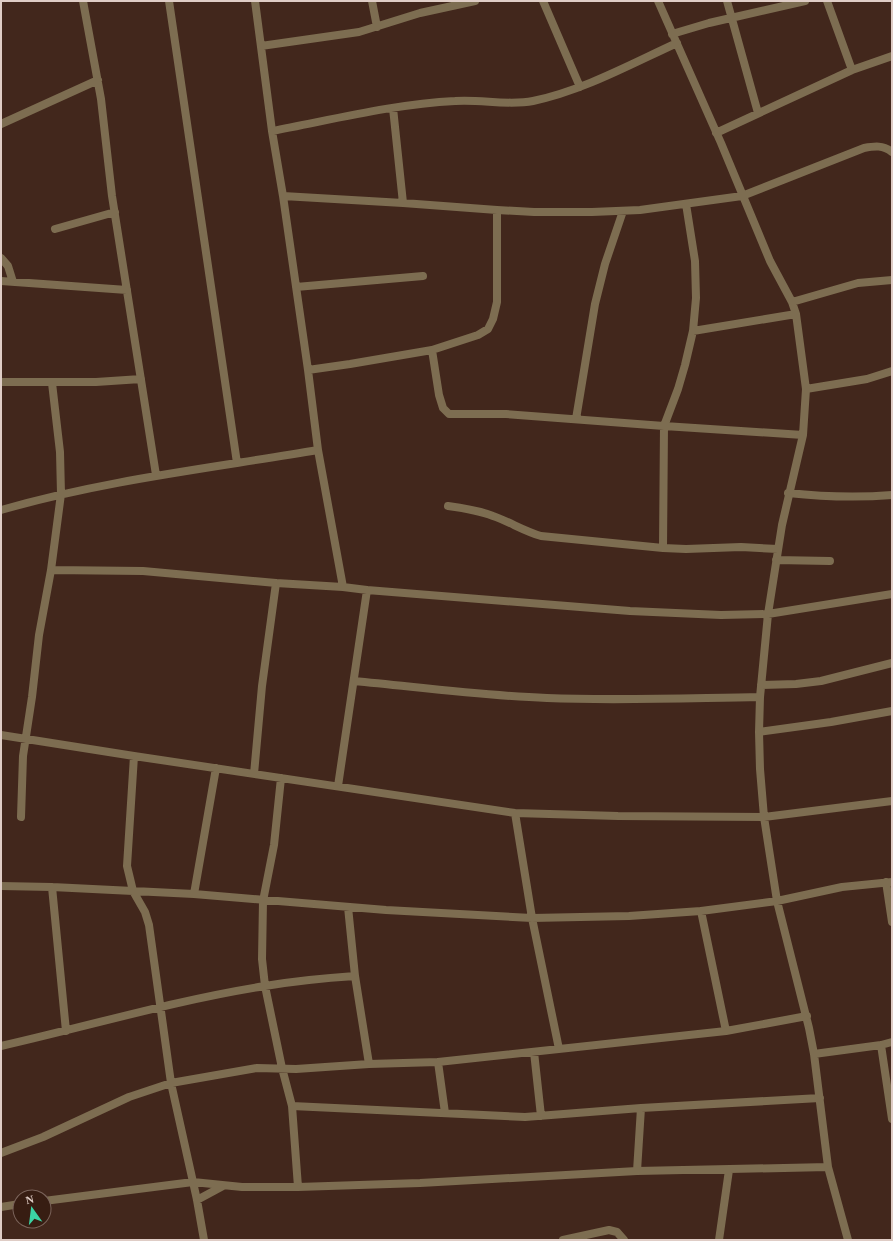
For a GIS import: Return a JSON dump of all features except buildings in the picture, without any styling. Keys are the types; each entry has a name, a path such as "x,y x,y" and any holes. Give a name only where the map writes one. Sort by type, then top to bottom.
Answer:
{"street":[{"path":"83,1 98,80 115,212 156,475"},
{"path":"169,1 237,463"},
{"path":"255,1 272,131 283,196 318,450 343,587"},
{"path":"372,1 377,27"},
{"path":"261,46 359,32 420,13 475,1"},
{"path":"543,1 580,87"},
{"path":"658,1 770,261 792,302 796,314 806,389 803,435 788,493 776,560 768,614 760,698 759,732 764,817 777,901 807,1016 814,1054 828,1167 848,1240"},
{"path":"727,1 758,113"},
{"path":"672,34 709,22 805,1"},
{"path":"827,1 852,70"},
{"path":"272,131 393,108 455,101 486,101 516,104 545,98 580,87 676,43"},
{"path":"716,133 758,113 797,97 852,70 892,56"},
{"path":"1,124 98,80"},
{"path":"393,108 403,203"},
{"path":"283,196 497,210 592,212 623,211 742,196 864,148 878,146 886,148 892,152"},
{"path":"663,548 664,426 678,389 693,331 696,298 695,261 686,204"},
{"path":"308,370 432,350 478,335 488,329 494,319 497,302 497,210"},
{"path":"576,419 595,304 605,264 623,211"},
{"path":"55,229 115,212"},
{"path":"1,258 8,266 13,282"},
{"path":"296,287 423,276"},
{"path":"792,302 858,283 892,280"},
{"path":"1,281 127,290"},
{"path":"693,331 796,314"},
{"path":"432,350 439,395 443,408 450,414 506,414 803,435"},
{"path":"806,389 867,379 892,371"},
{"path":"1,382 52,383 141,379"},
{"path":"21,817 23,756 39,635 51,570 61,494 60,452 52,383"},
{"path":"1,510 102,485 156,475 318,450"},
{"path":"788,493 818,497 860,498 892,495"},
{"path":"448,506 474,509 494,516 532,534 542,536 663,548 686,549 741,547 778,550"},
{"path":"776,560 830,561"},
{"path":"51,570 143,570 276,583 343,587 630,611 721,614 768,614 892,594"},
{"path":"254,774 262,686 276,583"},
{"path":"338,786 367,590"},
{"path":"761,685 796,684 821,681 892,663"},
{"path":"354,681 485,694 546,698 595,700 760,698"},
{"path":"759,732 831,722 892,711"},
{"path":"1,735 515,813 764,817 892,802"},
{"path":"134,756 127,866 133,891 148,918 171,1083 197,1200 202,1240"},
{"path":"194,894 216,768"},
{"path":"280,778 274,845 263,901 262,959 265,986 282,1068 292,1106 298,1187"},
{"path":"515,813 532,918 559,1049"},
{"path":"1,886 194,894 263,901 532,918 630,916 701,911 777,901 842,887 889,882 892,922"},
{"path":"52,887 66,1031"},
{"path":"348,907 355,976 369,1064"},
{"path":"701,911 726,1031"},
{"path":"1,1046 220,994 314,979 355,976"},
{"path":"1,1154 43,1138 129,1097 171,1083 257,1068 296,1069 369,1064 438,1062 726,1031 807,1016"},
{"path":"814,1054 881,1045 892,1042"},
{"path":"881,1045 892,1119"},
{"path":"534,1052 541,1116"},
{"path":"438,1062 445,1114"},
{"path":"292,1106 445,1114 541,1116 641,1108 820,1098"},
{"path":"637,1171 641,1108"},
{"path":"52,1200 193,1182 255,1188 298,1187 420,1183 637,1171 828,1167"},
{"path":"719,1240 728,1170"},
{"path":"197,1200 223,1186"},
{"path":"1,1207 12,1205"},
{"path":"563,1240 609,1230 617,1232 624,1240"}]}
